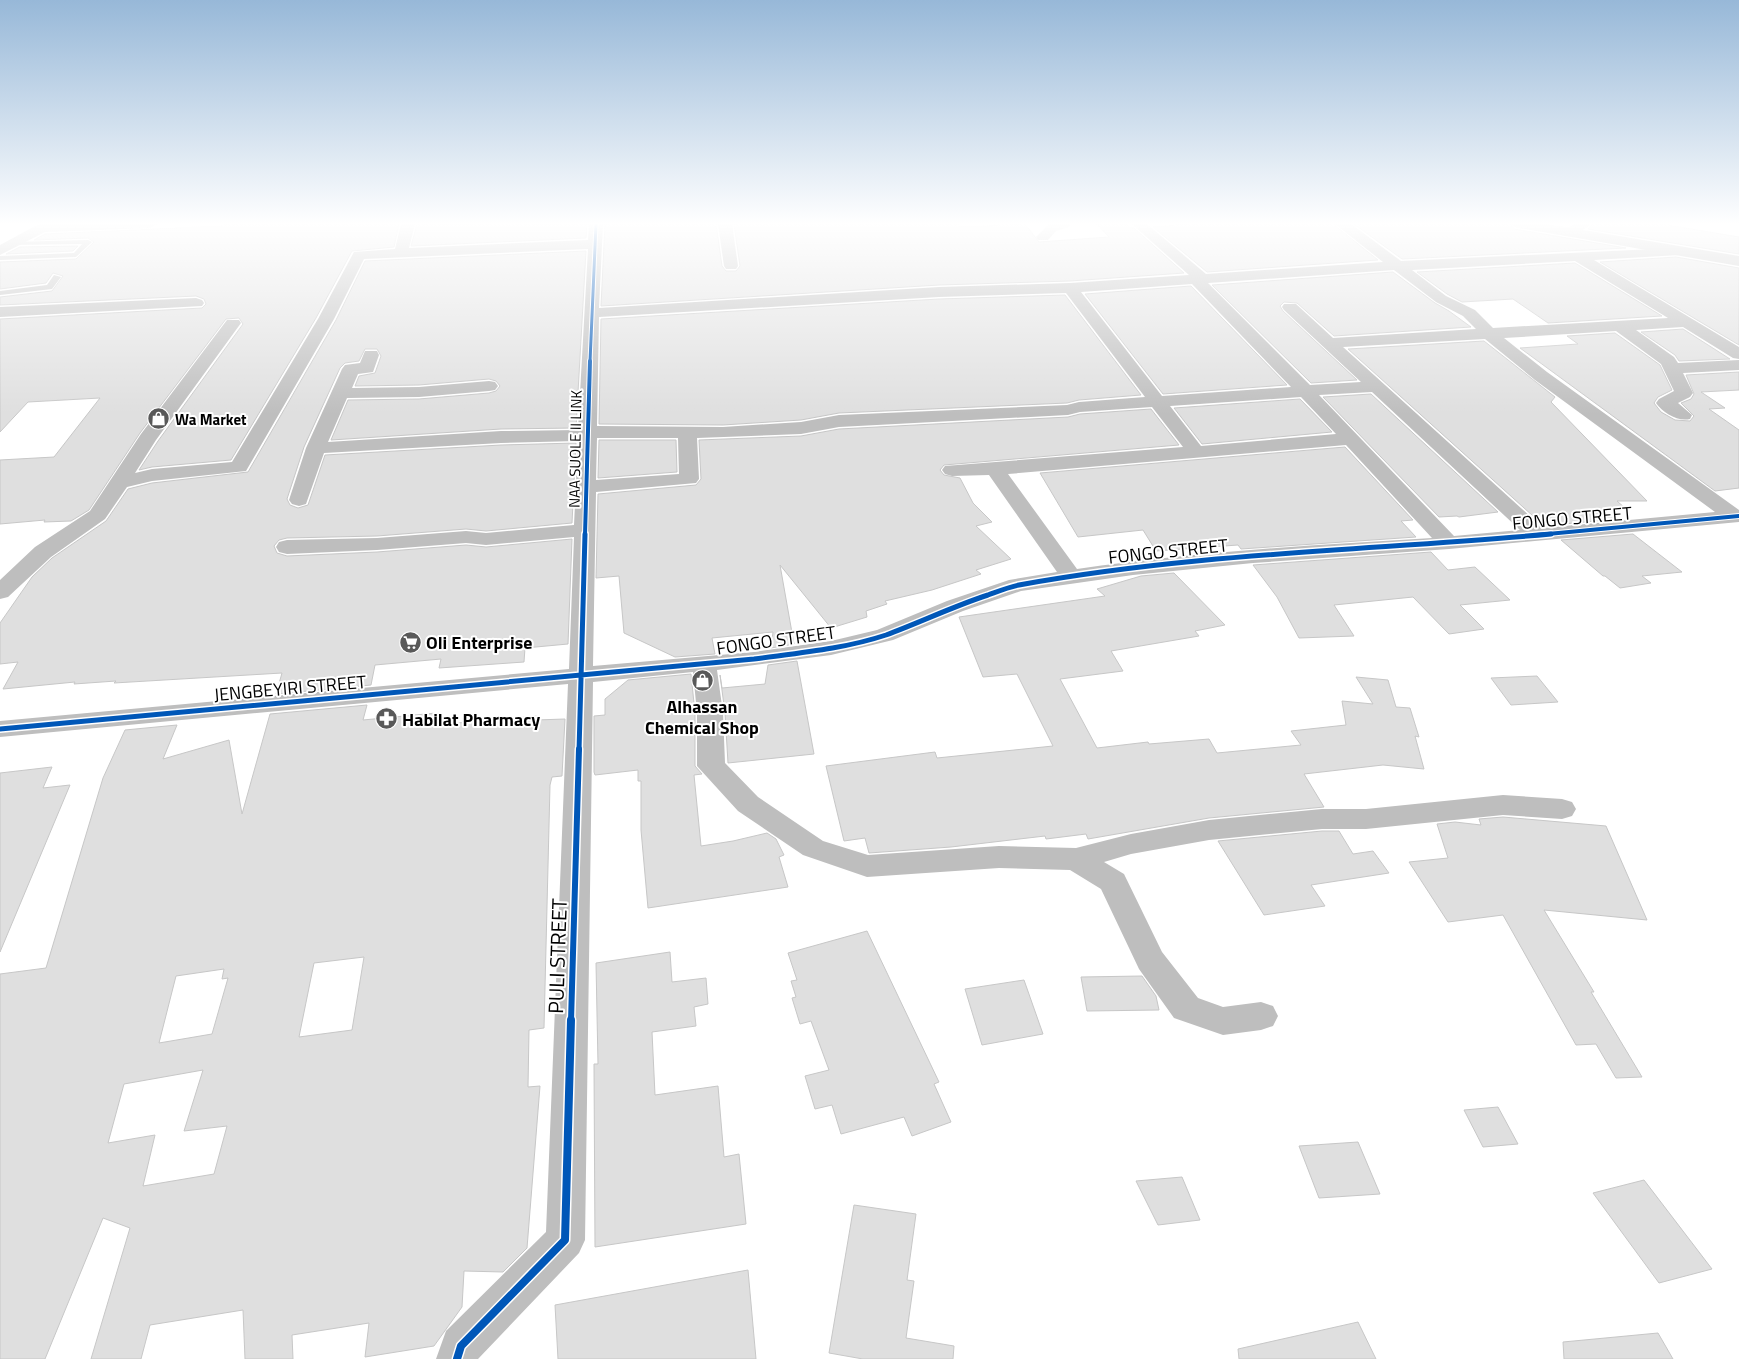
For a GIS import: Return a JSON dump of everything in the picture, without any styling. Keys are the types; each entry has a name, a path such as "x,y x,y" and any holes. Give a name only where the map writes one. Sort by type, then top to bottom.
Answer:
{"street":[{"path":"120,482 152,474 239,467 343,287"},
{"name":"NAA SUOLE II LINK","path":"582,674 592,287"},
{"path":"591,313 939,292 1078,287"},
{"path":"1207,287 1448,543"},
{"path":"1425,287 1441,299 1469,313 1489,334 1541,376 1737,517"},
{"path":"1629,287 1739,354"},
{"path":"1070,288 1197,453"},
{"path":"0,312 196,303"},
{"path":"1290,308 1378,386 1538,535"},
{"path":"1329,342 1686,322"},
{"path":"0,592 43,552 98,515 148,438 233,323"},
{"path":"1620,326 1668,361 1684,393 1665,403 1683,415"},
{"path":"298,500 316,448 351,370 367,368 371,355"},
{"path":"1671,369 1739,365"},
{"path":"340,393 419,392 489,386"},
{"path":"316,448 588,434 723,434 801,428 839,421 941,418 1068,410 1079,407 1230,398 1378,386"},
{"path":"587,487 689,479 687,433"},
{"path":"952,470 995,469 1350,439"},
{"path":"995,469 1071,577"},
{"name":"FONGO STREET","path":"582,674 754,659 830,648 886,635 955,606 1017,585 1133,568 1253,556 1448,543 1737,517"},
{"path":"287,547 376,544 466,537 486,539 586,530"},
{"path":"704,664 710,713 712,766 748,804 813,848 867,866 999,856 1076,858 1131,844 1219,829 1322,819 1366,819 1504,805 1562,809"},
{"name":"JENGBEYIRI STREET","path":"0,729 582,674"},
{"name":"PULI STREET","path":"457,1359 462,1346 565,1240 582,674"},
{"path":"1076,858 1113,882 1150,960 1186,1008 1222,1021 1261,1016"}],"lane":[{"path":"0,293 46,287"}],"building":[{"path":"55,287 332,287 231,460 152,467 139,470 243,324 239,318 226,319 140,433 89,510 71,521 44,522 45,520 0,524 0,460 54,457 100,398 28,402 0,432 0,319 202,308 206,304 204,299 196,296 0,305 0,297 52,291"},
{"path":"352,287 584,287 576,428 501,429 331,440 348,400 419,399 489,393 496,391 500,386 496,381 489,379 419,385 355,386 359,376 375,373 381,356 377,349 365,349 359,361 345,363 340,368 304,447 287,499 290,505 298,508 308,505 325,455 501,445 576,443 572,523 486,531 466,529 377,536 287,538 279,540 274,546 277,553 287,556 377,552 466,545 486,547 572,539 568,644 525,648 524,662 439,668 441,659 375,665 371,685 276,694 282,673 114,683 116,681 74,684 75,682 3,689 18,662 0,664 0,623 32,577 52,558 106,521 128,489 152,483 248,472 336,320"},
{"path":"602,287 900,287 601,306"},
{"path":"1192,287 1287,385 1163,394 1085,294"},
{"path":"1214,287 1414,287 1471,327 1334,336 1297,303 1284,302 1280,306 1283,311 1357,380 1311,383"},
{"path":"1438,287 1615,287 1662,316 1548,323 1513,299 1462,302"},
{"path":"1643,287 1739,287 1739,345"},
{"path":"1065,295 1141,395 1079,400 1067,403 839,413 801,420 723,425 599,424 601,319 939,299"},
{"path":"1683,329 1730,359 1679,361 1675,355 1641,332"},
{"path":"1615,333 1660,365 1672,390 1658,397 1654,403 1661,412 1675,420 1690,421 1694,416 1681,403 1691,399 1694,394 1686,375 1739,372 1739,390 1701,392 1725,408 1709,409 1739,430 1739,488 1715,491 1520,348 1578,344 1567,336"},
{"path":"1484,341 1555,397 1551,402 1647,501 1617,501 1625,508 1603,510 1615,519 1544,526 1348,349"},
{"path":"1371,394 1498,512 1459,517 1439,517 1323,397"},
{"path":"1300,399 1332,432 1202,444 1174,408"},
{"path":"1151,409 1179,445 944,465 940,470 944,475 960,478 973,503 992,522 976,526 1011,559 976,570 981,574 932,590 885,601 887,604 866,611 867,617 831,628 780,565 794,644 771,648 773,632 712,638 715,654 675,657 624,633 619,576 596,578 598,494 696,485 701,479 699,440 801,436 839,429 1068,417 1080,414"},
{"path":"599,440 676,440 677,472 598,478"},
{"path":"1345,447 1413,520 1401,521 1416,537 1241,549 1238,545 1156,551 1143,530 1078,537 1040,473"},
{"path":"1633,534 1682,572 1642,576 1651,583 1620,588 1561,540"},
{"path":"1431,552 1448,570 1475,567 1510,600 1460,605 1484,629 1449,634 1413,597 1334,605 1354,636 1299,638 1277,597 1253,565"},
{"path":"1174,573 1225,625 1195,631 1199,636 1111,651 1123,671 1060,679 1097,748 1148,742 1149,744 1209,739 1217,753 1301,745 1291,731 1346,725 1342,701 1373,704 1356,677 1388,680 1396,707 1410,708 1419,737 1415,736 1424,769 1383,765 1304,774 1324,807 1209,818 1088,839 1086,834 1046,839 1045,836 951,847 869,853 865,838 844,841 826,766 935,752 937,758 1053,746 1017,674 983,677 959,617 1105,596 1097,589 1141,576"},
{"path":"797,661 814,754 728,763 725,713 720,675 722,688 765,684 768,665"},
{"path":"691,674 695,713 695,766 702,774 694,775 701,846 767,833 776,839 784,855 779,857 788,887 648,908 641,830 641,781 638,781 638,770 595,775 594,716 605,715 605,699 628,680"},
{"path":"1537,676 1558,702 1511,705 1491,678"},
{"path":"367,705 363,720 436,713 434,725 537,716 536,720 565,719 562,776 552,777 550,785 544,1028 529,1030 528,1087 540,1086 527,1248 503,1272 464,1271 462,1307 434,1346 365,1357 369,1323 292,1335 293,1359 245,1359 243,1310 150,1325 141,1359 91,1359 130,1228 103,1218 45,1359 0,1359 0,974 46,968 103,778 125,730 177,725 163,759 229,740 242,814 270,714","holes":["364,957 352,1030 299,1037 314,963","224,969 222,979 228,978 212,1034 159,1043 176,976","203,1070 184,1131 227,1126 214,1174 143,1186 155,1135 108,1143 124,1084"]},
{"path":"52,767 43,788 70,785 0,952 0,773"},
{"path":"1503,817 1606,826 1647,920 1544,910 1594,992 1591,992 1642,1077 1616,1078 1596,1044 1576,1045 1503,915 1448,922 1409,862 1448,858 1437,824 1455,822 1481,825 1479,819"},
{"path":"1339,831 1353,854 1373,851 1389,873 1311,885 1325,906 1264,915 1218,841"},
{"path":"867,931 939,1082 934,1084 951,1122 912,1136 904,1117 841,1134 832,1105 815,1109 805,1076 829,1070 811,1021 800,1024 792,998 796,997 791,981 797,980 788,953"},
{"path":"670,952 672,982 706,978 708,1004 694,1007 696,1026 652,1032 655,1095 718,1086 724,1157 739,1154 746,1224 595,1247 594,1064 598,1064 596,963"},
{"path":"1142,976 1156,996 1159,1010 1087,1011 1081,977"},
{"path":"1024,980 1043,1034 982,1045 965,989"},
{"path":"1498,1107 1518,1144 1483,1147 1464,1110"},
{"path":"1358,1142 1380,1194 1319,1198 1299,1146"},
{"path":"1182,1177 1200,1220 1158,1225 1136,1181"},
{"path":"1644,1180 1712,1269 1659,1283 1593,1193"},
{"path":"854,1205 916,1214 907,1280 914,1281 906,1338 954,1346 953,1359 863,1359 829,1353"},
{"path":"748,1270 756,1359 558,1359 555,1305"},
{"path":"1358,1322 1376,1359 1239,1359 1238,1349"},
{"path":"1658,1333 1673,1359 1564,1359 1563,1342"}],"cycle path":[{"path":"457,1359 461,1346 565,1240 592,287"},
{"path":"0,729 754,659 831,648 885,635 955,606 1017,585 1133,568 1253,556 1449,543 1739,516"}],"place":[{"name":"Wa Market","path":"159,419"},
{"name":"Oli Enterprise","path":"410,642"},
{"name":"Alhassan Chemical Shop","path":"702,681"},
{"name":"Habilat Pharmacy","path":"386,719"}]}
